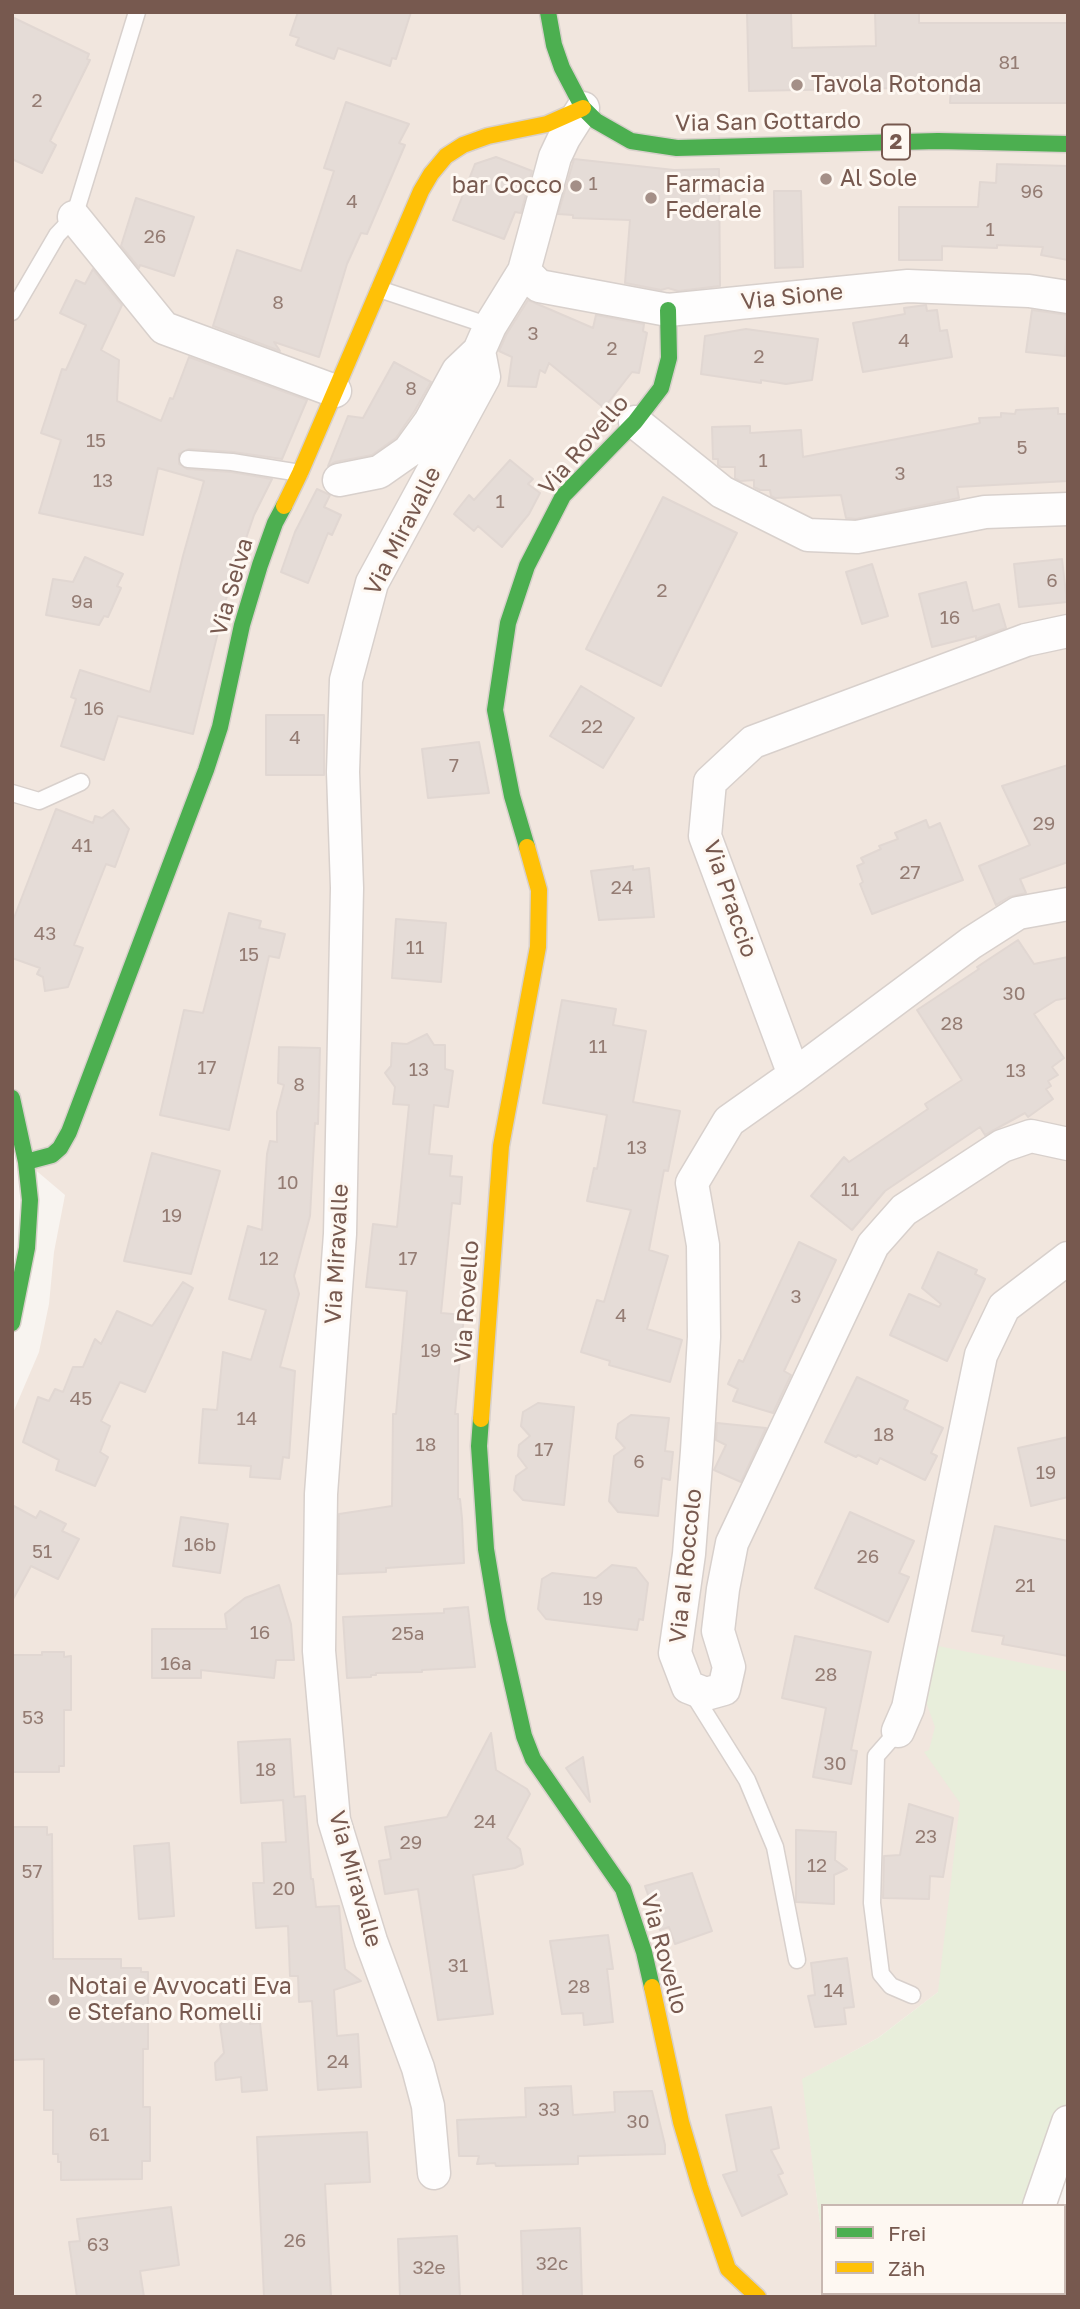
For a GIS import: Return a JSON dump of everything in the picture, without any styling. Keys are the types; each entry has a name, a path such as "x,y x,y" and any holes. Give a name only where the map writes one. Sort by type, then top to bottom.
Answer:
{"street":[{"name":"Via San Gottardo","path":"548,12 562,68 583,108 605,127 631,141 677,148 938,141 1068,144"},
{"path":"339,480 379,472 409,451 430,422 458,371 485,338 524,271 555,157 583,108"},
{"name":"Via Selva","path":"26,1162 52,1155 60,1148 69,1132 206,771 220,727 242,625 275,523 300,473 421,191 430,174 446,156 463,145 488,136 547,124 583,108"},
{"path":"74,217 164,328 335,391"},
{"name":"Via Sione","path":"524,271 538,286 668,310 908,286 1029,291 1068,297"},
{"name":"Via Rovello","path":"668,310 669,358 661,388 635,422 563,496 527,566 508,623 495,710 512,796 538,890 538,947 501,1146 479,1446 486,1549 498,1621 524,1736 533,1759 623,1889 644,1952 681,2122 700,2187 728,2269 758,2297"},
{"name":"Via Miravalle","path":"434,2173 428,2106 418,2068 371,1941 334,1820 319,1651 321,1494 340,1234 347,888 343,772 346,680 372,583 484,377 485,338"},
{"path":"635,422 722,492 808,535 856,537 985,512 1068,509"},
{"name":"Via Praccio","path":"794,1075 705,836 710,782 753,742 1026,640 1068,631"},
{"path":"794,1075 971,943 1018,913 1068,904"},
{"name":"Via al Roccolo","path":"794,1075 729,1121 692,1183 703,1245 704,1337 690,1541 675,1653 688,1687 706,1694 724,1689 729,1667 718,1631 732,1543 873,1245 904,1210 1002,1146 1031,1136 1068,1144"},
{"path":"12,1097 26,1162 30,1200 27,1248 12,1323"},
{"path":"898,1731 908,1708 981,1355 1004,1307 1068,1258"},
{"path":"1041,2204 1068,2122"}],"lane":[{"path":"12,312 57,235 74,217 137,12"},
{"path":"378,289 485,338"},
{"path":"188,459 232,462 300,473"},
{"path":"12,793 39,801 81,782"},
{"path":"688,1687 747,1780 775,1847 797,1960"},
{"path":"898,1731 876,1756 872,1903 881,1974 891,1986 912,1995"}],"shaded area":[{"path":"12,12 1068,12 1068,1882 1023,1927 878,2038 803,2079 821,2231 820,2297 12,2297 12,1415 39,1352 65,1195 26,1162 12,1098"}],"green space":[{"path":"933,1645 1068,1672 1068,2122 1040,2204 821,2204 821,2232 802,2079 878,2038 938,1992 960,1803 924,1752 929,1750 935,1727 925,1699"},
{"path":"821,2294 1012,2295 1012,2297 820,2297"}],"building":[{"path":"298,12 411,12 396,59 392,58 390,66 338,48 334,59 296,45 299,38 290,35"},
{"path":"747,12 791,12 792,48 876,46 875,12 919,12 919,23 1068,23 1068,103 950,103 951,87 749,91"},
{"path":"12,17 89,54 87,59 90,60 50,141 56,145 42,173 12,159"},
{"path":"346,102 409,124 399,143 405,145 367,234 361,233 347,264 319,357 274,342 280,351 213,326 237,250 301,271 334,171 324,168"},
{"path":"496,157 532,171 521,213 515,212 504,239 453,220 475,164"},
{"path":"574,159 674,170 719,169 720,286 678,291 625,283 630,220 573,218 573,215 558,214"},
{"path":"997,164 1068,166 1068,260 1041,255 1043,247 997,245 997,248 942,246 942,260 899,260 899,207 978,207 980,182 996,183"},
{"path":"774,191 801,191 803,267 775,268"},
{"path":"136,198 194,217 174,276 140,265 139,268 121,246"},
{"path":"93,269 122,305 101,350 119,360 117,401 161,421 170,398 173,399 189,357 307,400 282,459 189,449 179,454 179,464 187,469 231,472 272,479 254,515 240,556 237,555 193,734 118,716 104,760 61,746 76,699 71,697 80,670 150,692 204,481 158,468 143,535 39,513 61,440 41,433 62,369 66,370 86,325 60,313 76,280 85,284"},
{"path":"528,300 593,328 596,315 644,324 643,331 647,333 639,373 632,372 604,408 549,363 545,373 540,370 536,387 508,386 512,357 499,351"},
{"path":"926,305 927,311 937,310 940,331 947,330 952,357 863,372 853,323 905,314 904,308"},
{"path":"1032,310 1068,315 1065,356 1026,352"},
{"path":"746,329 818,339 812,380 786,384 761,380 761,383 701,374 705,336"},
{"path":"394,362 431,382 414,412 396,438 372,455 335,462 328,466 348,416 363,418"},
{"path":"1058,408 1058,414 1068,414 1068,481 957,487 959,498 856,519 846,518 841,495 775,498 771,496 770,490 754,487 754,480 740,481 735,478 735,467 721,467 718,465 718,459 713,459 712,427 750,426 750,433 801,430 803,457 980,423 979,418 1001,417 1001,413 1015,414 1016,410"},
{"path":"510,460 533,479 528,484 540,493 529,514 502,547 478,526 474,531 454,514 469,495 474,500"},
{"path":"317,489 330,495 324,507 341,515 332,535 328,533 308,583 281,572 295,532"},
{"path":"663,497 737,533 661,686 586,649"},
{"path":"85,557 123,574 117,586 121,588 108,617 104,616 99,625 46,615 53,579 73,582"},
{"path":"1062,559 1067,602 1019,607 1014,564"},
{"path":"872,564 888,616 862,624 846,572"},
{"path":"966,582 973,611 999,604 1006,628 976,639 976,636 932,647 919,594"},
{"path":"581,686 634,718 603,768 550,736"},
{"path":"266,715 324,715 324,775 266,775"},
{"path":"479,742 489,793 428,798 422,749"},
{"path":"1068,765 1068,862 1020,879 1026,893 1009,897 996,905 979,866 1030,845 1002,786"},
{"path":"56,809 93,823 95,816 102,818 113,810 129,829 115,867 106,864 74,945 83,948 68,987 45,991 43,977 37,974 40,968 12,958 12,923"},
{"path":"926,820 929,828 940,823 963,880 872,914 860,884 863,882 857,866 864,863 861,858 881,849 879,846 898,839 895,833"},
{"path":"633,866 633,870 649,868 654,917 599,920 591,871"},
{"path":"229,913 261,921 259,928 285,934 279,958 269,956 229,1130 160,1115 184,1010 203,1013"},
{"path":"396,919 446,923 441,982 392,978"},
{"path":"1018,940 1034,964 1068,957 1068,998 1056,1000 1034,1014 1064,1058 1052,1067 1058,1075 1048,1081 1051,1086 1046,1089 1053,1099 1028,1117 1025,1113 985,1135 980,1127 885,1191 852,1230 811,1196 844,1157 849,1162 928,1109 925,1104 962,1080 917,1010"},
{"path":"562,1000 616,1009 613,1025 646,1031 633,1102 680,1111 668,1171 664,1170 649,1250 668,1256 647,1329 682,1340 670,1382 609,1365 610,1361 581,1352 597,1300 604,1302 631,1210 587,1201 594,1168 597,1169 607,1115 543,1103"},
{"path":"427,1034 434,1045 445,1045 445,1069 453,1071 448,1107 434,1105 429,1154 452,1156 450,1176 462,1177 460,1204 452,1203 441,1313 464,1315 455,1414 458,1414 458,1499 462,1518 464,1563 386,1568 386,1572 338,1574 339,1514 392,1506 393,1414 396,1414 407,1291 366,1287 373,1224 397,1227 409,1105 393,1104 395,1087 385,1073 391,1066 392,1043 407,1044"},
{"path":"279,1047 320,1048 318,1124 315,1123 310,1216 294,1276 299,1294 280,1367 295,1371 289,1458 283,1457 280,1479 250,1477 251,1466 199,1463 203,1409 217,1410 223,1352 251,1360 266,1310 229,1299 248,1226 262,1230 267,1154 270,1141 277,1142 277,1112 284,1085 278,1083"},
{"path":"152,1153 220,1171 191,1274 124,1261"},
{"path":"799,1242 836,1260 784,1371 791,1375 773,1413 733,1401 738,1389 728,1384 739,1360 743,1362"},
{"path":"938,1252 977,1270 975,1274 985,1279 947,1361 890,1335 909,1294 939,1307 941,1304 922,1288"},
{"path":"183,1282 193,1288 145,1392 120,1382 101,1421 110,1426 100,1452 108,1457 95,1486 56,1470 59,1460 23,1442 38,1397 49,1401 55,1389 63,1392 73,1367 83,1367 95,1339 101,1344 117,1311 152,1326"},
{"path":"857,1377 908,1401 904,1409 943,1428 931,1453 937,1456 925,1480 880,1458 877,1464 825,1442"},
{"path":"538,1403 574,1407 564,1505 523,1500 514,1490 516,1476 527,1468 518,1456 519,1445 530,1436 521,1426 523,1412"},
{"path":"631,1415 669,1418 665,1451 673,1452 670,1480 662,1478 658,1516 618,1512 609,1501 614,1456 625,1448 616,1438 618,1424"},
{"path":"717,1423 766,1428 741,1482 714,1470 726,1445 716,1440"},
{"path":"1068,1437 1068,1497 1031,1506 1018,1448"},
{"path":"12,1505 36,1518 40,1511 66,1524 62,1531 79,1539 58,1579 31,1566 12,1601"},
{"path":"850,1512 914,1541 899,1573 909,1577 888,1622 815,1588"},
{"path":"181,1517 228,1524 220,1573 173,1566"},
{"path":"995,1526 1068,1541 1068,1656 1002,1644 1004,1636 972,1631"},
{"path":"612,1565 636,1568 648,1583 643,1620 639,1619 637,1630 546,1619 538,1609 542,1579 552,1573 596,1578"},
{"path":"279,1585 291,1624 294,1660 276,1660 274,1678 201,1670 201,1678 152,1678 152,1629 227,1629 225,1614 245,1598"},
{"path":"468,1607 475,1667 376,1673 371,1677 347,1678 343,1617 444,1613 444,1609"},
{"path":"795,1636 871,1652 851,1750 857,1751 851,1784 813,1777 826,1708 782,1698"},
{"path":"42,1652 64,1652 64,1657 71,1656 71,1710 64,1710 64,1766 59,1766 59,1772 12,1772 12,1655 42,1655"},
{"path":"491,1733 496,1770 527,1789 530,1794 507,1838 520,1849 523,1864 515,1868 473,1875 493,2014 438,2020 418,1889 385,1894 379,1861 391,1859 385,1827 447,1817"},
{"path":"290,1739 294,1797 305,1796 311,1879 316,1907 339,1906 345,1969 361,1981 334,1990 337,2036 358,2034 361,2087 318,2090 312,2001 299,2002 298,1976 290,1976 288,1926 256,1928 253,1883 264,1883 262,1843 286,1842 283,1800 241,1803 238,1742"},
{"path":"583,1757 590,1802 566,1768"},
{"path":"909,1804 953,1818 943,1877 930,1876 929,1899 883,1898 884,1856 900,1855"},
{"path":"12,1827 47,1827 47,1835 52,1834 53,1959 121,1959 121,1968 141,1968 141,1972 148,1972 148,2049 143,2049 143,2107 150,2107 150,2161 142,2161 142,2179 61,2180 61,2162 58,2162 58,2154 53,2154 53,2110 44,2110 44,2059 12,2060"},
{"path":"796,1830 836,1832 835,1860 847,1869 834,1875 834,1904 796,1902"},
{"path":"169,1843 174,1916 139,1919 134,1846"},
{"path":"692,1873 712,1931 675,1944 669,1927 660,1930 645,1886"},
{"path":"608,1935 613,1969 607,1969 613,2022 584,2025 583,2013 562,2014 550,1941"},
{"path":"847,1958 854,2007 844,2008 846,2024 815,2027 808,1996 815,1995 811,1963"},
{"path":"249,2015 250,2024 260,2023 267,2090 242,2092 241,2077 216,2080 215,2063 224,2053 220,2025 227,2017"},
{"path":"571,2086 573,2115 615,2112 614,2092 652,2091 665,2154 578,2156 578,2164 496,2166 495,2163 477,2164 479,2156 459,2156 457,2120 526,2117 525,2088"},
{"path":"771,2107 779,2148 771,2150 783,2173 778,2175 787,2194 742,2216 723,2175 737,2171 726,2115"},
{"path":"367,2132 370,2182 325,2184 331,2297 264,2297 257,2137"},
{"path":"171,2207 179,2265 140,2271 144,2297 77,2297 69,2242 80,2241 77,2219"},
{"path":"580,2228 582,2297 523,2297 521,2231"},
{"path":"457,2236 460,2297 400,2297 398,2239"}],"traffic: fast":[{"path":"548,12 554,45 562,68 583,108 596,121 631,141 677,148 938,141 1068,144"},
{"path":"527,847 512,796 495,710 508,623 527,566 563,496 635,422 661,388 669,358 668,310"},
{"path":"26,1162 52,1155 60,1148 69,1132 206,770 220,727 242,625 260,565 284,506"},
{"path":"12,1098 26,1162 30,1200 27,1248 12,1323"},
{"path":"481,1419 479,1446 486,1549 498,1621 524,1736 533,1759 623,1889 644,1952 652,1987"}],"traffic: slow":[{"path":"284,506 421,191 431,174 446,156 463,145 488,136 547,124 583,108"},
{"path":"481,1419 501,1146 538,947 539,890 527,847"},
{"path":"652,1987 681,2122 728,2269 758,2297"}],"place":[{"name":"Tavola Rotonda","path":"797,85"},
{"name":"Al Sole","path":"826,179"},
{"name":"bar Cocco","path":"576,186"},
{"name":"Farmacia Federale","path":"651,198"},
{"name":"Notai e Avvocati Eva e Stefano Romelli","path":"54,2000"}]}
